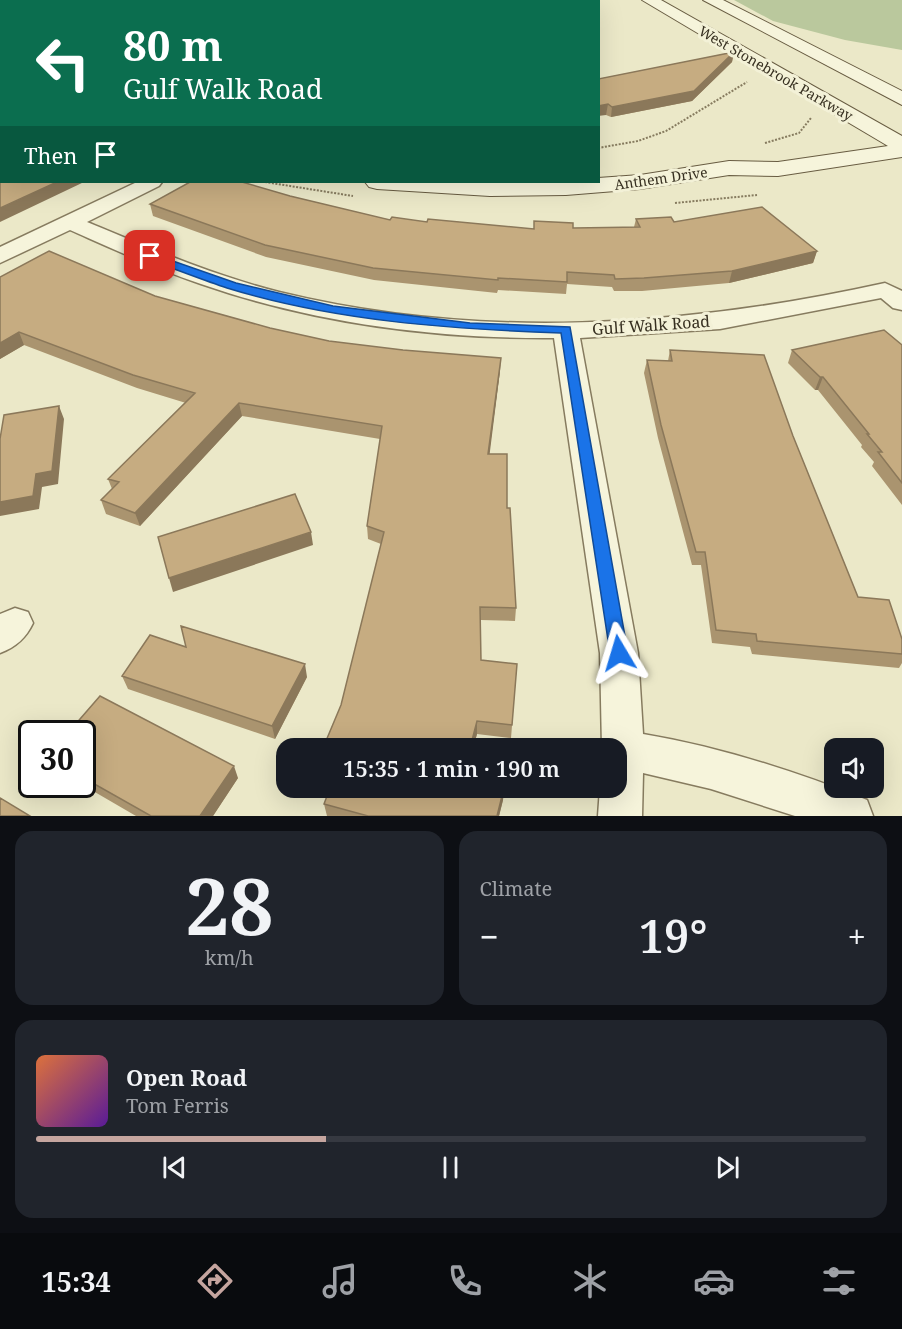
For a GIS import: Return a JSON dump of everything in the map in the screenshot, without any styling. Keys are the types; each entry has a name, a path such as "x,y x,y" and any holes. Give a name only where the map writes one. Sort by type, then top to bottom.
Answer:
{"street":[{"name":"West Stonebrook Parkway","path":"650,0 892,132 902,145"},
{"name":"West Stonebrook Parkway","path":"711,0 902,99"},
{"name":"Anthem Drive","path":"729,168 756,152 892,132"},
{"name":"Anthem Drive","path":"393,183 490,189 566,188 640,182 729,168 777,169 902,150"},
{"path":"0,256 150,183"},
{"name":"Gulf Walk Road","path":"70,222 180,269 291,301 423,322 566,330 720,321 894,297"},
{"path":"566,330 613,610 621,688 623,738"},
{"path":"627,751 705,765 760,781 851,816"},
{"path":"620,816 621,798"}],"path":[{"path":"600,148 633,142 674,127 733,88 751,82"}],"green space":[{"path":"734,0 902,0 902,50 845,40 773,21"}],"building":[{"path":"734,52 694,91 612,107 608,104 600,106 600,79"},
{"path":"0,183 55,183 0,208"},
{"path":"188,183 245,183 390,220 392,217 427,222 428,219 534,229 534,221 573,223 573,228 640,227 636,219 671,217 674,222 762,207 817,251 732,271 615,279 614,275 567,272 567,282 498,278 498,280 373,268 265,245 150,204"},
{"path":"49,251 155,296 270,328 329,341 501,358 488,454 507,454 507,508 510,508 516,608 480,607 481,660 517,664 512,725 477,721 473,738 327,738 341,705 384,532 367,526 382,426 239,403 135,513 101,500 119,482 108,479 195,393 133,375 19,332 0,343 0,277"},
{"path":"884,330 902,345 902,483 878,452 882,452 867,434 869,434 823,377 820,377 792,350"},
{"path":"670,350 764,355 793,436 858,597 889,600 902,639 902,654 757,641 756,634 716,630 705,552 696,552 661,425 647,360 672,361"},
{"path":"59,406 52,471 36,474 33,496 0,502 0,439 4,415"},
{"path":"295,494 311,532 169,578 158,537"},
{"path":"181,626 305,664 272,726 122,676 150,635 186,647"},
{"path":"100,696 234,766 200,816 151,816 96,785 96,720 79,720"},
{"path":"0,798 30,816 0,816"},
{"path":"326,798 502,798 497,816 368,816 324,804"}],"route":[{"path":"150,256 180,269 232,286 333,309 470,327 566,330 619,653"}]}
